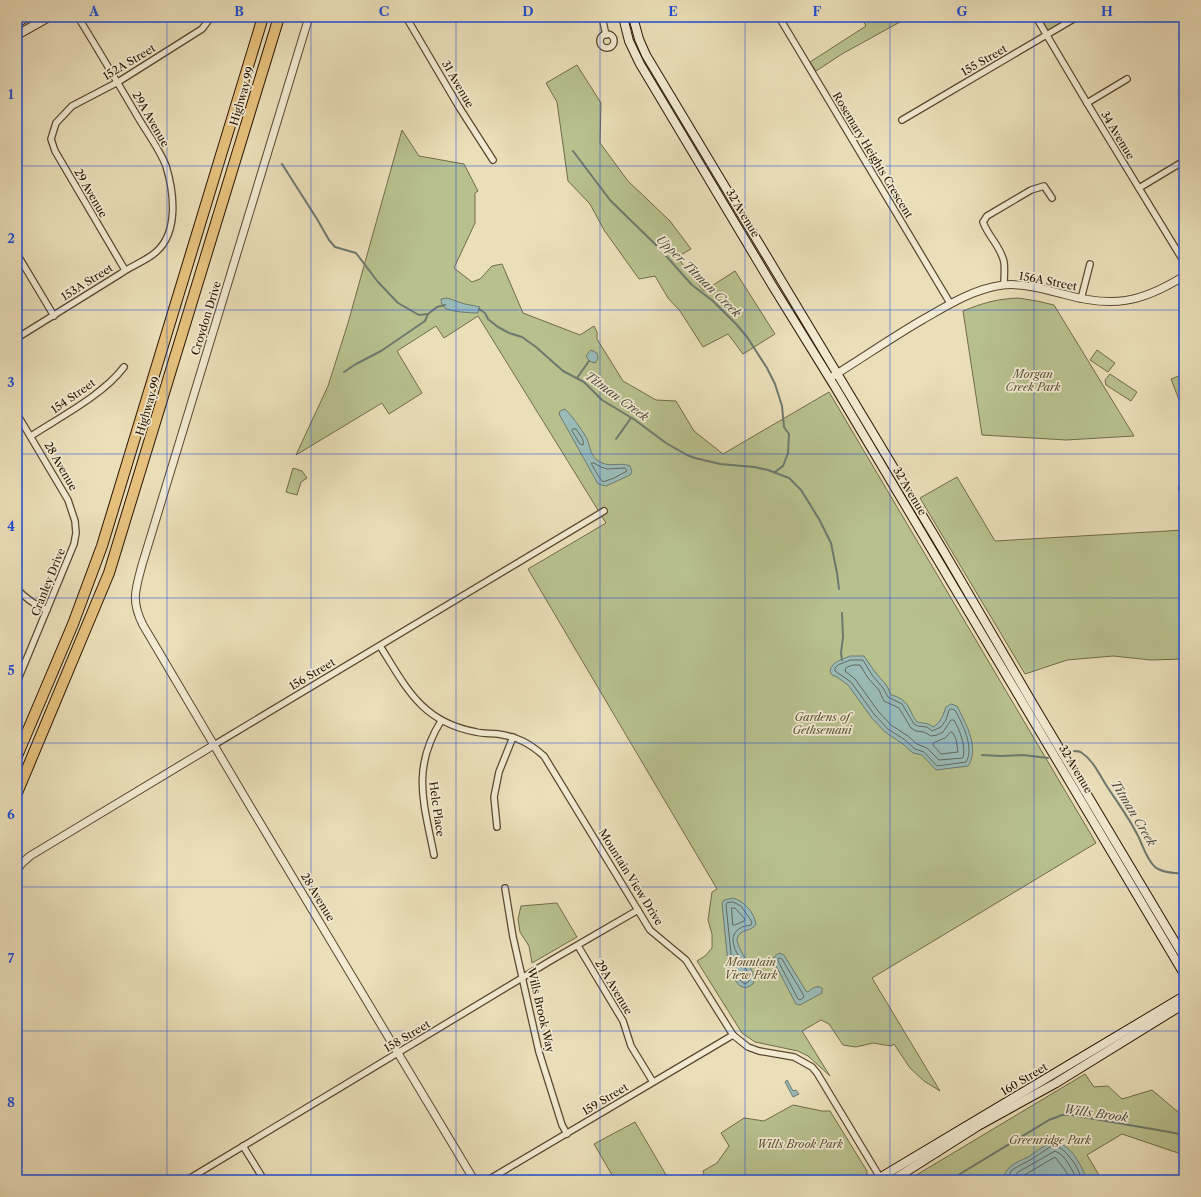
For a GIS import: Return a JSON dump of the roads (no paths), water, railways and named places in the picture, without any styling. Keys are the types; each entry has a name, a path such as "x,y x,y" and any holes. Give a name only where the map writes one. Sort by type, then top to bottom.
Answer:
{"highway":[{"name":"Highway 99","path":"17,756 73,624 102,546 263,17"},
{"name":"Highway 99","path":"17,793 109,573 279,17"}],"main road":[{"path":"17,23 27,17"},
{"path":"17,35 49,17"},
{"name":"32 Avenue","path":"623,17 634,54 830,378 1184,974"},
{"name":"32 Avenue","path":"634,17 639,39 646,55 961,579 1033,704 1184,956"},
{"path":"715,188 717,187 721,189 736,215 744,220"},
{"name":"160 Street","path":"879,1179 1184,996"},
{"name":"160 Street","path":"893,1180 978,1126 1112,1050 1184,1004"},
{"path":"1050,1086 1058,1077 1076,1065 1077,1060 1084,1061 1100,1052 1112,1050 1114,1043 1133,1030 1141,1022"}],"street":[{"name":"29A Avenue","path":"78,17 118,82 165,165 171,185 172,206 171,223 166,241"},
{"name":"152A Street","path":"56,123 72,106 118,82 202,29 211,17"},
{"name":"Croydon Drive","path":"143,625 137,612 135,601 136,587 309,17"},
{"name":"31 Avenue","path":"406,17 493,160"},
{"path":"602,17 606,35"},
{"name":"Rosemary Heights Crescent","path":"779,17 950,303"},
{"name":"34 Avenue","path":"1036,17 1184,262"},
{"name":"155 Street","path":"902,120 1077,17"},
{"path":"1087,103 1128,79"},
{"name":"29 Avenue","path":"56,123 51,139 55,151 125,270"},
{"path":"1139,188 1184,161"},
{"path":"1004,285 1004,262 985,229 983,222 987,216 1031,190 1044,186 1052,198"},
{"name":"153A Street","path":"17,338 125,270 157,252 166,241"},
{"path":"17,254 54,316"},
{"path":"1082,299 1090,264"},
{"name":"156A Street","path":"830,378 950,303 978,291 1004,285 1027,286 1082,299 1102,302 1124,301 1144,296 1166,287 1184,276"},
{"name":"154 Street","path":"31,436 91,398 117,376 124,367"},
{"name":"28 Avenue","path":"17,414 68,500 75,521 76,532"},
{"name":"156 Street","path":"17,870 30,856 604,511"},
{"name":"Cranley Drive","path":"17,682 74,544 76,532"},
{"path":"17,589 33,604 47,610"},
{"name":"28 Avenue","path":"143,625 474,1180"},
{"name":"Mountain View Drive","path":"380,646 411,694 419,704 440,721 476,732 498,734 520,739 532,745 544,756 650,930 686,960 733,1034 748,1047 759,1051 794,1057 812,1067 817,1073 879,1179"},
{"name":"Helc Place","path":"434,855 424,807 422,786 423,763 432,734 440,721"},
{"path":"497,827 494,797 499,772 513,738"},
{"name":"Wills Brook Way","path":"506,888 513,937 539,1052 562,1126 567,1134"},
{"name":"158 Street","path":"187,1180 638,910"},
{"name":"29A Avenue","path":"578,946 623,1021 631,1046 653,1082"},
{"name":"159 Street","path":"488,1180 733,1034"},
{"path":"243,1146 264,1180"}],"water":[{"path":"447,298 480,307 478,313 456,311 445,308 441,299"},
{"path":"591,350 597,353 598,359 595,363 589,361 586,356"},
{"path":"565,409 586,437 594,458 605,464 623,464 630,466 632,472 630,475 606,486 598,484 559,414 560,411"},
{"path":"850,656 864,656 887,686 891,695 901,699 904,702 918,722 928,724 933,727 940,721 946,707 951,704 957,706 968,728 972,744 973,752 968,766 936,770 922,755 913,753 885,732 871,717 848,685 832,675 830,671 835,663"},
{"path":"733,898 745,904 751,911 756,924 754,927 743,931 737,939 738,944 753,973 753,984 746,988 740,986 729,973 722,903 724,900"},
{"path":"779,953 784,955 806,991 808,992 813,988 818,987 822,988 822,993 800,1005 796,1004 773,960"},
{"path":"787,1080 793,1091 796,1090 799,1094 793,1097 785,1082"},
{"path":"1055,1142 1071,1151 1079,1162 1087,1180 1003,1180 1006,1171 1010,1167 1030,1156 1039,1149"}],"waterway":[{"name":"Upper Titman Creek","path":"573,151 610,200 659,248 692,285 713,301 737,325 747,337 767,368 775,384 782,406 784,427 789,434 788,453 783,466 775,472"},
{"path":"282,164 329,240 335,247 356,253 378,282 398,303 419,315 428,314"},
{"name":"Titman Creek","path":"344,372 381,351 425,321 428,314 437,307 445,305"},
{"name":"Titman Creek","path":"479,309 485,313 488,319 498,327 509,333 522,337 536,347 563,371 584,382 602,400 635,420 666,443 687,455 720,464 754,467 768,470 789,478 801,490 819,519 831,543 839,589"},
{"path":"577,378 589,361"},
{"path":"616,439 631,418"},
{"path":"842,613 842,660"},
{"name":"Titman Creek","path":"1074,751 1081,752 1093,764 1130,822 1152,864 1161,870 1184,874"},
{"name":"Titman Creek","path":"982,755 1023,755 1048,758"},
{"name":"Wills Brook","path":"950,1180 1049,1120 1062,1115 1072,1115 1175,1133 1184,1136"}],"park label":[{"name":"Morgan Creek Park","path":"1033,380"},
{"name":"Gardens of Gethsemani","path":"822,723"},
{"name":"Mountain View Park","path":"751,968"},
{"name":"Greenridge Park","path":"1050,1140"},
{"name":"Wills Brook Park","path":"800,1144"}]}
